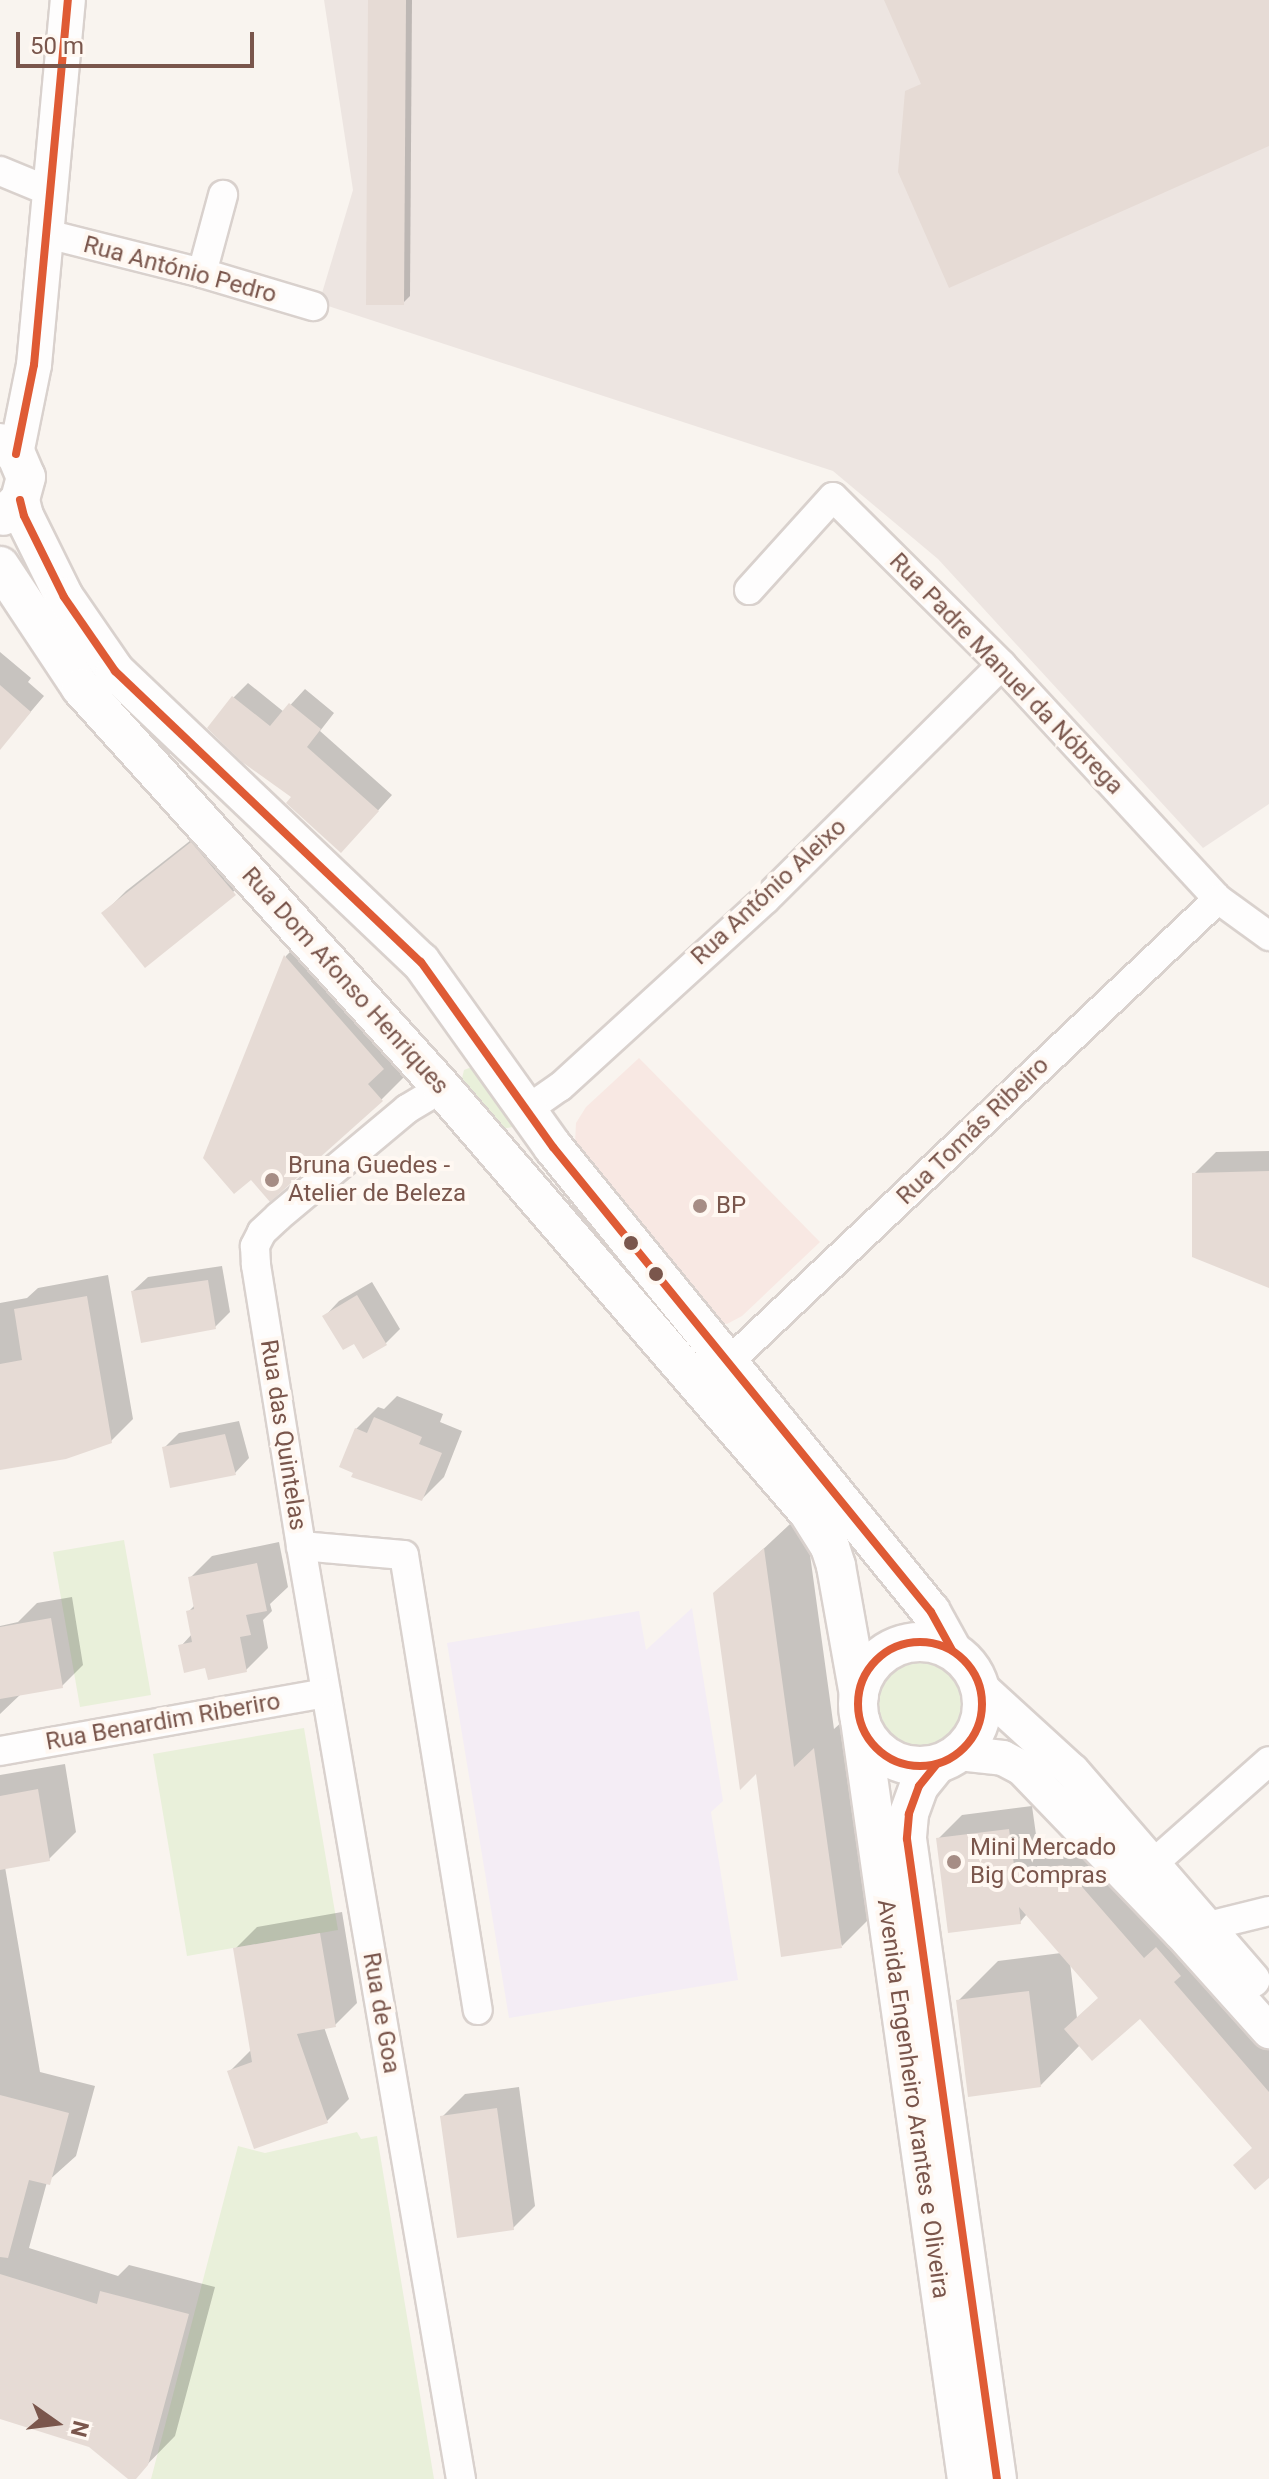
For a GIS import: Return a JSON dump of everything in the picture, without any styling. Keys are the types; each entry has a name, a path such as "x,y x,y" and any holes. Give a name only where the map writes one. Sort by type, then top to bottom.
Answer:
{"main road":[{"name":"Rua Dom Afonso Henriques","path":"8,449 26,477 10,508 24,516 64,597 115,671 398,939 441,987 808,1512 830,1547 859,1707 868,1738 897,1762 917,1767 947,1759"},
{"name":"Rua Dom Afonso Henriques","path":"0,566 81,688 436,1081 513,1172 714,1375 931,1612 952,1650 975,1673 981,1688"},
{"path":"436,1081 445,1044 459,1038 475,1038"},
{"path":"513,1172 536,1169 553,1147"},
{"path":"859,1707 865,1676 877,1659 893,1647 913,1642 933,1643 952,1650"},
{"path":"947,1759 979,1724 981,1688"},
{"name":"Avenida Engenheiro Arantes e Oliveira","path":"859,1707 967,2479"},
{"name":"Avenida Engenheiro Arantes e Oliveira","path":"947,1759 919,1786 909,1814 907,1839 997,2479"}],"street":[{"path":"8,449 34,365 68,0"},
{"path":"0,171 51,192"},
{"path":"202,273 223,195"},
{"name":"Rua António Pedro","path":"47,234 202,273 313,306"},
{"name":"Rua Padre Manuel da Nóbrega","path":"749,590 833,497 1002,665 1218,899 1269,936"},
{"name":"Rua António Aleixo","path":"528,1109 560,1087 766,899 1002,665"},
{"name":"Rua Tomás Ribeiro","path":"714,1375 1218,899"},
{"name":"Rua das Quintelas","path":"436,1081 278,1217 262,1232 255,1246 301,1546 404,1555 478,2010"},
{"name":"Rua de Goa","path":"301,1546 461,2479"},
{"name":"Rua Dom Afonso Henriques","path":"981,1688 1072,1771 1155,1862 1194,1929 1269,2031"},
{"name":"Rua Benardim Riberiro","path":"0,1751 326,1693"},
{"name":"Rua Dom Afonso Henriques","path":"947,1759 1003,1758 1022,1768 1269,1998"},
{"path":"1155,1862 1269,1761"},
{"path":"1194,1929 1269,1911"}],"shaded area":[{"path":"324,0 1269,0 1269,804 1203,848 938,559 833,471 319,303 353,190"},
{"name":"BP","path":"639,1058 820,1242 742,1316 727,1324 711,1320 586,1170 575,1144 576,1123 586,1107"},
{"path":"692,1608 723,1801 711,1812 738,1980 509,2018 447,1643 639,1611 646,1650"}],"green space":[{"path":"477,1065 515,1124 513,1127 501,1129 460,1087 464,1070"},
{"path":"124,1540 151,1695 80,1707 53,1552"},
{"path":"922,1659 940,1663 954,1673 964,1687 968,1705 964,1723 954,1737 940,1747 922,1751 904,1747 890,1737 880,1723 876,1705 880,1687 890,1673 904,1663"},
{"path":"304,1728 338,1930 187,1956 153,1754"},
{"path":"357,2132 361,2139 377,2136 434,2479 151,2479 238,2146 265,2153"}],"building":[{"path":"368,0 406,0 404,305 366,305"},
{"path":"884,0 1269,0 1269,146 949,288 898,172 905,91 921,84"},
{"path":"0,685 31,712 0,750"},
{"path":"232,696 270,726 289,703 321,729 307,747 379,811 341,853 286,803 291,797 242,762 207,728"},
{"path":"191,842 236,895 145,968 101,913"},
{"path":"284,955 384,1069 368,1084 383,1101 270,1202 251,1180 234,1194 203,1158"},
{"path":"1269,1171 1269,1288 1192,1257 1192,1173"},
{"path":"208,1280 216,1329 141,1343 131,1291"},
{"path":"357,1295 387,1345 363,1359 354,1344 343,1350 322,1316"},
{"path":"87,1296 112,1443 66,1459 0,1470 0,1364 22,1360 14,1309"},
{"path":"374,1417 422,1437 419,1444 442,1453 422,1501 351,1477 353,1473 339,1467 355,1428 367,1433"},
{"path":"225,1434 236,1475 170,1488 162,1447"},
{"path":"764,1548 794,1767 814,1748 842,1948 781,1957 756,1774 740,1790 713,1593"},
{"path":"257,1563 267,1611 246,1615 251,1635 240,1637 247,1672 208,1680 205,1668 184,1673 178,1645 192,1642 186,1611 194,1609 188,1577"},
{"path":"51,1618 63,1688 0,1699 0,1627"},
{"path":"38,1789 50,1861 0,1870 0,1796"},
{"path":"1009,1829 1015,1872 1063,1865 1144,1958 1156,1947 1181,1976 1174,1982 1269,2092 1269,2178 1255,2190 1233,2165 1252,2148 1140,2019 1092,2061 1064,2029 1098,1998 1019,1907 1021,1924 948,1933 936,1838"},
{"path":"320,1933 336,2027 297,2034 328,2123 254,2149 227,2071 252,2062 233,1948"},
{"path":"1029,1991 1041,2087 968,2097 956,2000"},
{"path":"0,2095 69,2113 50,2185 29,2180 8,2258 0,2257"},
{"path":"497,2108 514,2230 457,2238 440,2116"},
{"path":"0,2274 97,2304 100,2291 189,2314 148,2465 136,2479 128,2479 89,2447 0,2419"}],"transit line":[{"path":"16,454 34,365 68,0"},
{"path":"20,500 24,516 64,597 115,671 421,962 553,1147 931,1612 952,1650"},
{"path":"920,1642 944,1647 964,1660 977,1680 982,1704 977,1728 964,1748 944,1761 920,1766 896,1761 876,1748 863,1728 858,1704 863,1680 876,1660 896,1647 920,1642"},
{"path":"936,1765 919,1786 909,1814 907,1839 997,2479"}],"place":[{"name":"Bruna Guedes - Atelier de Beleza","path":"272,1180"},
{"name":"BP","path":"700,1206"},
{"name":"Mini Mercado Big Compras","path":"954,1862"}]}
